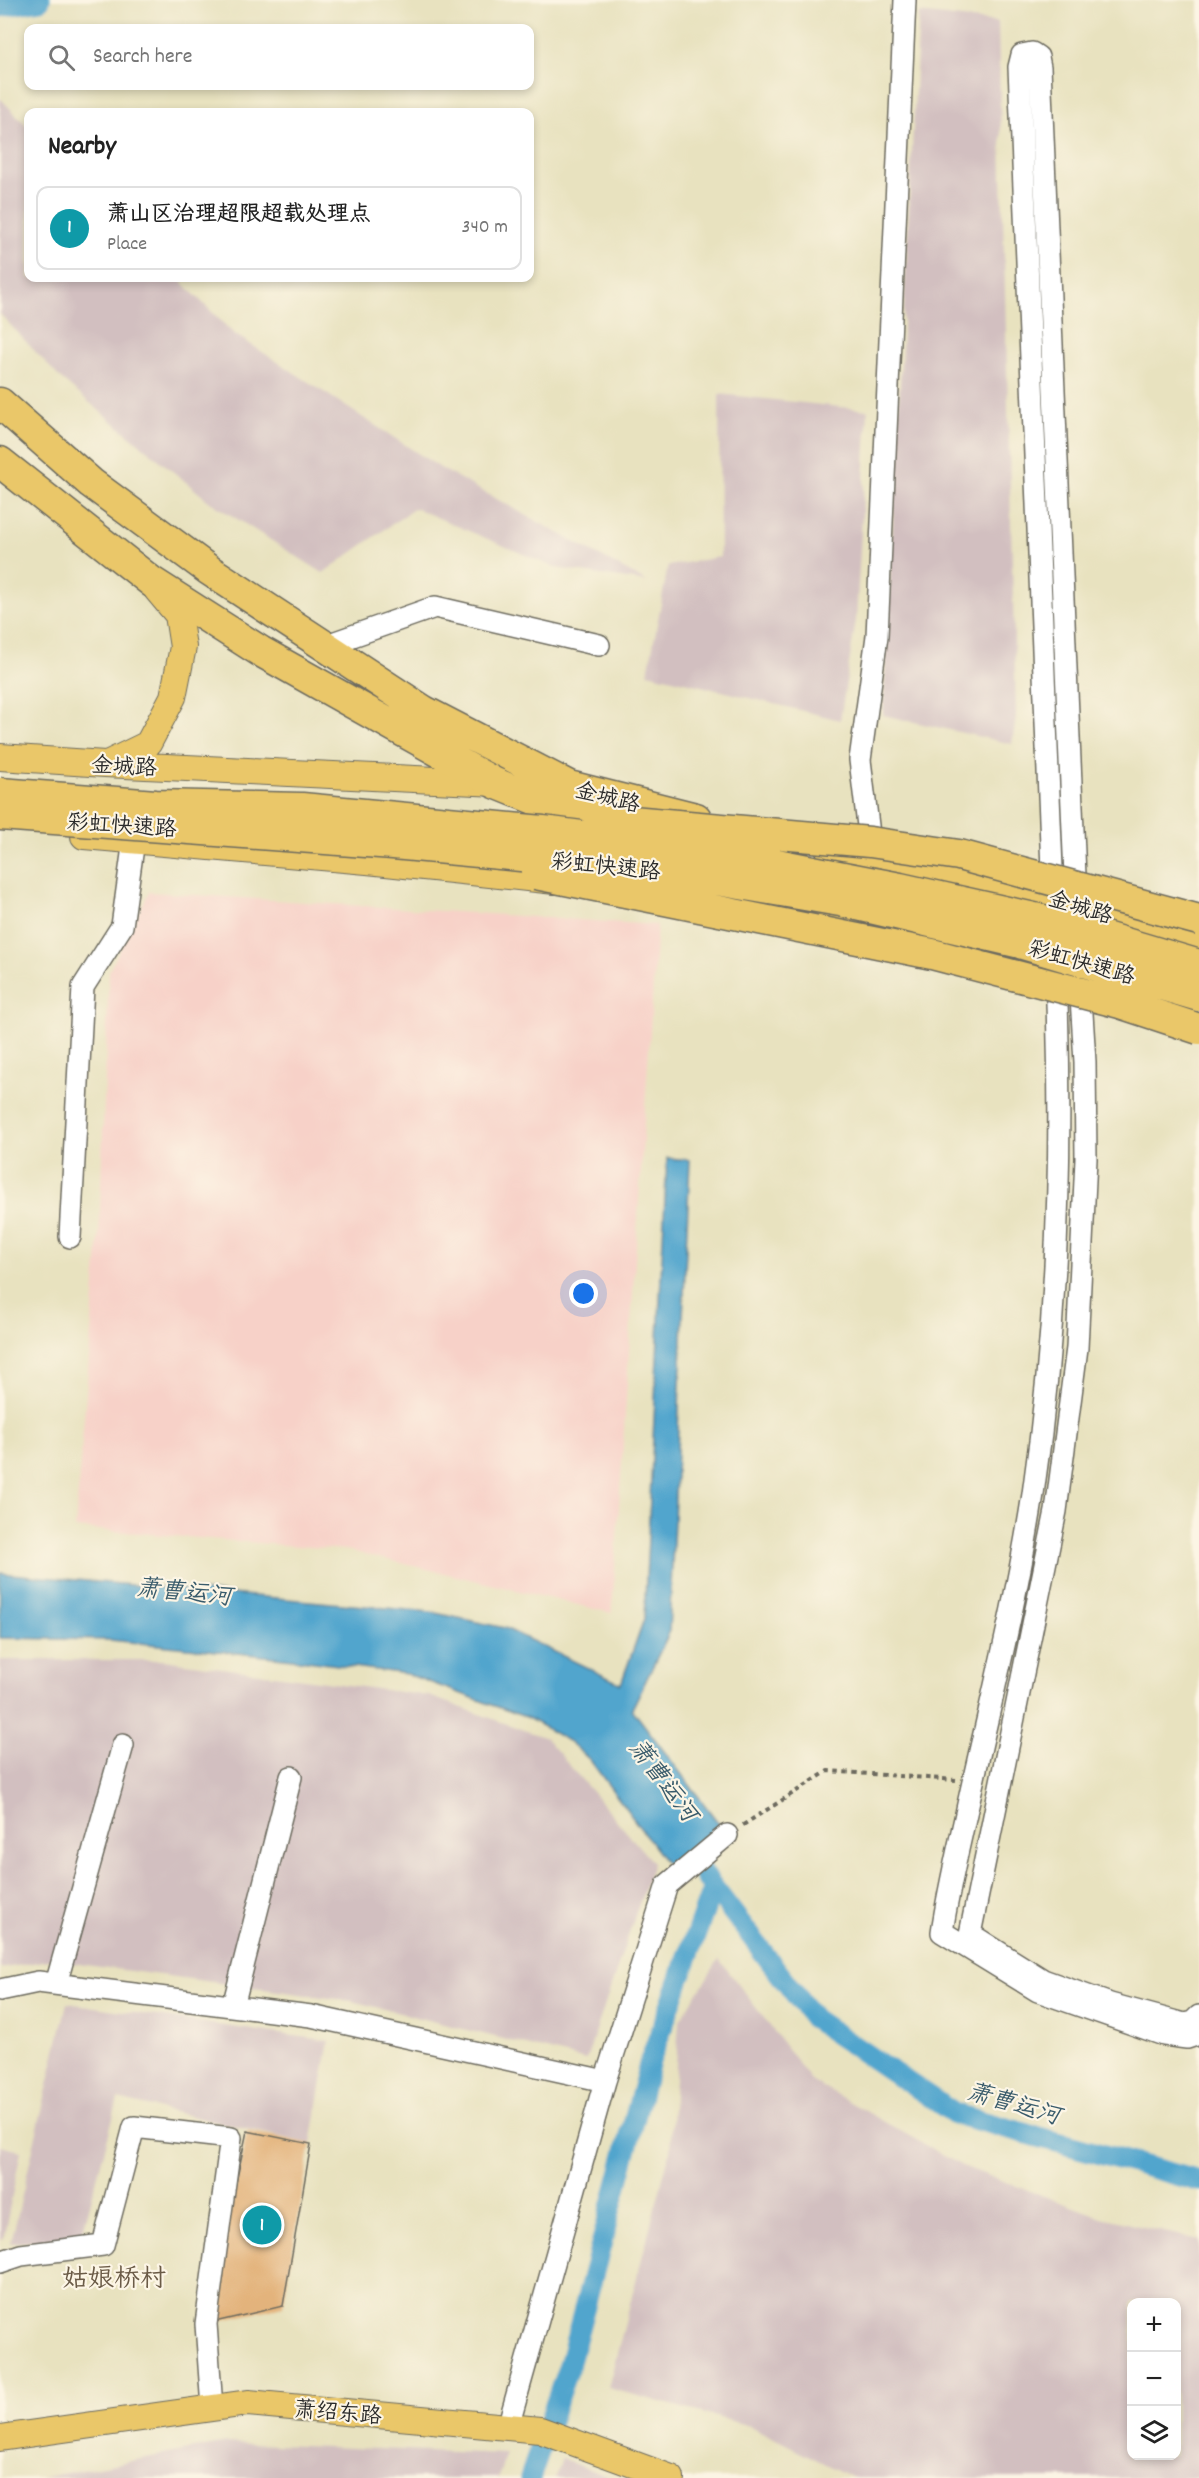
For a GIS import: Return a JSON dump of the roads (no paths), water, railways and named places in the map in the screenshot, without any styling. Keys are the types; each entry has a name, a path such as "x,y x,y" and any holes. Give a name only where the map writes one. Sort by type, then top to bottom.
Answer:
{"highway":[{"path":"0,403 91,483 209,570 423,711 569,786"},
{"path":"0,462 152,582 260,651 495,783 803,908 1068,974 1199,1014"},
{"name":"金城路","path":"569,786 747,831 1065,899 1199,944"},
{"name":"彩虹快速路","path":"0,793 156,805 302,808 543,831 736,856 900,888 1061,924 1199,965"},
{"path":"302,808 501,810 870,842 959,855 1199,920"},
{"name":"彩虹快速路","path":"0,815 393,844 647,868 840,901 1020,943 1199,996"},
{"path":"393,844 932,954 1120,1003 1199,1029"}],"main road":[{"path":"105,764 148,744 172,697 183,647 178,615 152,582"},
{"name":"金城路","path":"0,757 569,786"},
{"path":"0,828 367,861 803,908"},
{"name":"萧绍东路","path":"0,2438 248,2403 540,2430 671,2478"}],"street":[{"path":"870,842 860,760 877,636 905,0"},
{"path":"1065,899 1018,67 1022,55 1032,53 1038,57 1040,67 1068,974 1059,1055 1059,1196 1047,1373 1033,1494 942,1932 1038,1991 1164,2035 1187,2038 1199,2034"},
{"path":"324,646 435,607 599,645"},
{"path":"70,1237 83,987 122,926 134,840"},
{"path":"1068,974 1085,1062 1086,1159 1077,1348 1056,1510 970,1934 1043,1980 1110,2004 1184,2024 1193,2022 1199,2016"},
{"path":"56,1984 123,1744"},
{"path":"232,2006 291,1778"},
{"path":"508,2427 606,2081 667,1885 727,1835"},
{"path":"0,1990 38,1982 311,2016 606,2081"},
{"path":"0,2262 21,2255 103,2245 134,2127 231,2138 206,2324 212,2408"}],"water":[{"path":"667,1158 690,1160 669,1633 632,1709 723,1829 672,1871 590,1760 570,1742 528,1718 407,1674 284,1658 110,1640 0,1638 0,1573 431,1612 505,1628 621,1684 644,1619"}],"waterway":[{"path":"0,7 40,0"},
{"name":"萧曹运河","path":"685,1850 814,2019 955,2114 1199,2181"},
{"path":"530,2478 570,2362 650,2061 713,1887"}],"place":[{"name":"萧山区治理超限超载处理点","path":"262,2225"}],"district":[{"name":"姑娘桥村","path":"114,2277"}]}
